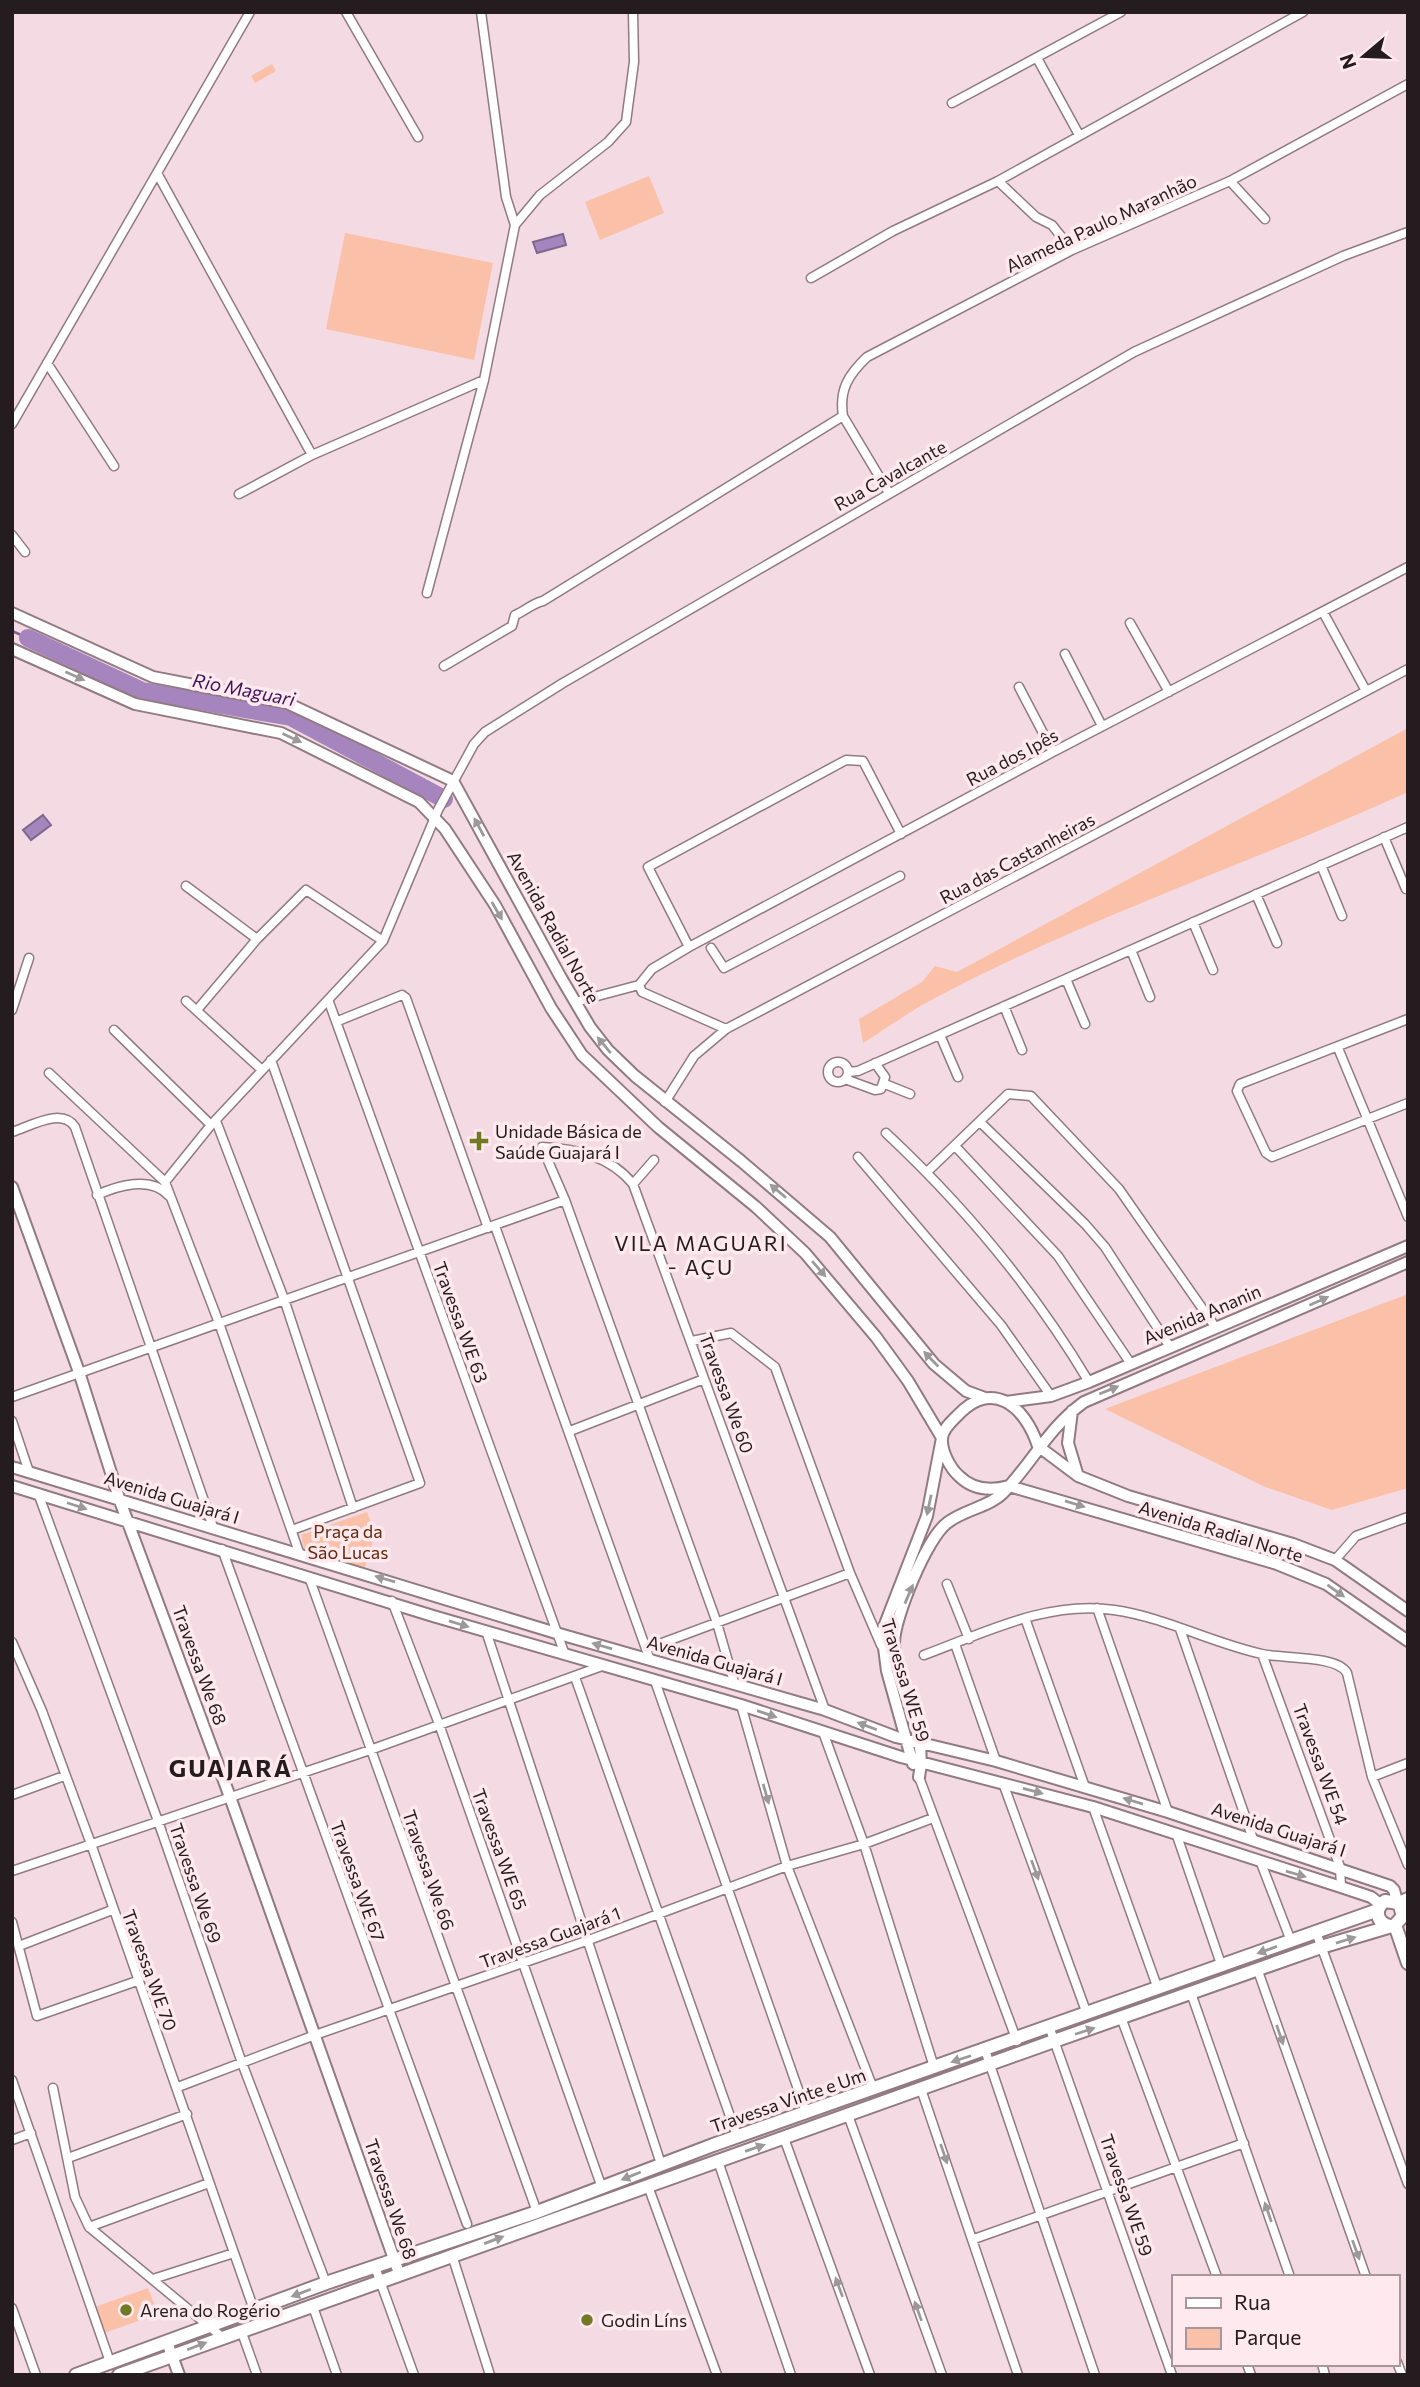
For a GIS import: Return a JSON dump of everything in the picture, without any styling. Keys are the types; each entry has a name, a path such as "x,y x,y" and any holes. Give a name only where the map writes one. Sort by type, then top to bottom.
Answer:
{"main road":[{"path":"12,613 153,677 287,704 450,786"},
{"path":"12,649 135,704 281,733 419,802 436,815 495,905 551,1008 582,1055 658,1126 747,1200 805,1253 908,1381 944,1433 948,1462 964,1481 987,1489 1013,1482"},
{"name":"Avenida Radial Norte","path":"450,786 575,1002 608,1050 666,1102 741,1161 830,1237 934,1364 966,1391 985,1398"},
{"name":"Travessa We 68","path":"12,1186 79,1372 120,1501 230,1797 398,2273"},
{"name":"Avenida Ananin","path":"1006,1402 1051,1396 1089,1382 1408,1247"},
{"name":"Avenida Ananin","path":"1036,1449 1073,1410 1096,1395 1408,1262"},
{"path":"882,1648 887,1615 927,1516 944,1433 969,1403 985,1398 1006,1402 1027,1418 1036,1449 1000,1496 960,1514 944,1525 929,1549 899,1617 894,1642 896,1660 922,1744 917,1761 919,1777"},
{"path":"1073,1410 1068,1443 1078,1476"},
{"name":"Avenida Radial Norte","path":"1036,1449 1078,1476 1128,1496 1293,1544 1335,1560 1408,1611"},
{"name":"Avenida Guajará I","path":"12,1467 556,1633 648,1654 825,1710 908,1740 996,1761 1168,1812 1340,1867 1390,1886 1401,1901"},
{"name":"Avenida Radial Norte","path":"1013,1482 1277,1564 1325,1584 1408,1641"},
{"name":"Avenida Guajará I","path":"12,1486 486,1632 564,1652 602,1666 741,1705 917,1761 1093,1807 1261,1863 1341,1886 1371,1897 1379,1907"},
{"name":"Travessa WE 59","path":"882,1648 908,1740 917,1761"},
{"name":"Travessa Vinte e Um","path":"76,2375 326,2283 537,2212 737,2136 1222,1967 1379,1907 1385,1901 1401,1901"},
{"path":"1401,1901 1399,1921 1408,1963"},
{"path":"1379,1907 1380,1921 1399,1921"},
{"name":"Travessa Vinte e Um","path":"119,2375 398,2273 1399,1921"},
{"path":"429,2248 434,2262"},
{"path":"347,2276 352,2290"},
{"path":"167,2342 179,2375"}],"street":[{"path":"12,424 250,12"},
{"path":"346,12 418,137"},
{"path":"481,12 506,197 515,225"},
{"path":"427,593 484,380 515,225 540,195 608,142 626,122 632,100 633,12"},
{"path":"952,103 1121,12"},
{"path":"811,278 892,231 998,181 1078,134 1303,12"},
{"path":"1037,58 1078,134"},
{"name":"Alameda Paulo Maranhão","path":"843,416 840,401 846,381 867,357 1072,250 1230,181 1408,84"},
{"path":"157,173 312,455"},
{"path":"998,181 1036,217 1052,225 1072,250"},
{"path":"1230,181 1265,219"},
{"name":"Rua Cavalcante","path":"165,1182 214,1123 383,941 450,786 467,755 485,732 575,676 1134,352 1343,256 1408,232"},
{"path":"47,363 114,466"},
{"path":"239,494 312,455 484,380"},
{"path":"444,666 512,626 515,615 543,601 843,416 889,493"},
{"path":"12,535 25,552"},
{"name":"Rua dos Ipês","path":"639,985 652,969 689,947 1102,726 1408,568"},
{"path":"1323,612 1366,691"},
{"path":"1130,623 1169,692"},
{"path":"1065,654 1102,726"},
{"name":"Rua das Castanheiras","path":"666,1102 694,1056 726,1029 1408,668"},
{"path":"1019,687 1053,752"},
{"path":"689,947 648,867 842,762 863,761 901,834"},
{"path":"885,1084 876,1090 847,1075 1408,827"},
{"path":"1384,837 1406,889"},
{"path":"1321,865 1342,916"},
{"path":"711,948 724,968 900,876"},
{"path":"186,886 257,939"},
{"path":"197,1010 257,939 306,890 383,941"},
{"path":"1256,894 1277,943"},
{"path":"1193,922 1213,970"},
{"path":"1131,950 1150,997"},
{"path":"12,1010 29,958"},
{"path":"1066,979 1085,1024"},
{"path":"575,1002 639,985 642,992 726,1029"},
{"path":"338,1021 402,995 406,998 570,1431 648,1654 717,1623 849,1573"},
{"path":"186,1001 262,1070"},
{"name":"Travessa WE 63","path":"329,1002 564,1652"},
{"path":"1004,1006 1022,1050"},
{"path":"1408,1019 1237,1087 1266,1153 1276,1157 1408,1103"},
{"path":"114,1031 214,1123 284,1299 354,1508"},
{"path":"940,1035 958,1077"},
{"path":"1338,1048 1408,1217"},
{"path":"271,1060 420,1483 292,1530"},
{"path":"875,1063 885,1077 885,1084"},
{"path":"49,1073 165,1182 219,1323 300,1555"},
{"path":"885,1084 910,1094"},
{"path":"927,1172 1008,1094 1021,1093 1031,1096 1119,1189 1216,1328"},
{"path":"12,1132 61,1117 70,1120 75,1127 149,1348 213,1527"},
{"path":"980,1122 1098,1239 1170,1347"},
{"path":"886,1133 927,1172 1041,1305 1089,1382"},
{"path":"955,1146 1058,1256 1131,1364"},
{"name":"Travessa We 60","path":"565,1200 542,1147 585,1153 611,1162 634,1184 825,1710"},
{"path":"858,1157 1001,1325 1051,1396"},
{"path":"634,1184 654,1160"},
{"path":"97,1195 131,1184 165,1192 170,1197"},
{"path":"12,1397 565,1200 717,1623 734,1682"},
{"name":"Travessa WE 59","path":"692,1341 730,1333 775,1367 849,1573 882,1648"},
{"path":"570,1431 704,1379"},
{"path":"12,1421 29,1472"},
{"name":"Travessa We 69","path":"38,1493 158,1821 242,2063 326,2283"},
{"path":"1335,1560 1356,1536 1408,1517"},
{"name":"Travessa WE 67","path":"222,1549 467,2224"},
{"name":"Travessa We 66","path":"309,1577 454,1989 537,2212"},
{"path":"947,1584 969,1639"},
{"name":"Travessa WE 65","path":"392,1601 439,1724 602,2188"},
{"path":"1097,1608 1168,1812"},
{"path":"924,1655 1025,1618 1097,1608 1116,1610 1262,1654 1341,1665 1347,1674 1372,1777 1408,1865"},
{"path":"1025,1618 1084,1787"},
{"path":"1180,1629 1253,1839"},
{"path":"486,1632 661,2164"},
{"path":"955,1644 996,1761"},
{"name":"Travessa WE 70","path":"13,1647 42,1711 91,1844 254,2310"},
{"name":"Travessa WE 54","path":"1262,1654 1340,1867 1341,1886"},
{"path":"12,1871 370,1750 602,1666"},
{"path":"575,1677 737,2136"},
{"path":"655,1681 806,2112"},
{"path":"741,1705 787,1866 873,2088"},
{"path":"822,1732 864,1844 934,2067"},
{"path":"1372,1777 1408,1763"},
{"path":"12,1795 64,1776"},
{"path":"919,1777 1021,2054"},
{"path":"1003,1783 1087,2014"},
{"path":"1093,1807 1158,1989"},
{"name":"Travessa Guajará 1","path":"178,2087 315,2035 454,1989 787,1866 864,1844 933,1818"},
{"path":"1176,1833 1222,1967"},
{"path":"1261,1863 1291,1941"},
{"path":"19,1946 112,1910"},
{"path":"12,1922 37,2016 137,1981"},
{"path":"1316,1932 1408,2184"},
{"path":"1258,1971 1365,2275"},
{"path":"1191,1993 1289,2275"},
{"path":"1122,2020 1216,2275"},
{"name":"Travessa WE 59","path":"1049,2026 1172,2375"},
{"path":"985,2050 1095,2375"},
{"path":"12,2080 110,2362"},
{"path":"53,2088 78,2206 89,2227 222,2337"},
{"path":"921,2089 1018,2375"},
{"path":"68,2158 187,2115"},
{"path":"848,2115 942,2375"},
{"path":"12,2140 31,2133"},
{"path":"784,2138 870,2375"},
{"path":"974,2239 1244,2143"},
{"path":"718,2161 791,2375"},
{"path":"89,2227 209,2183"},
{"path":"648,2186 717,2375"},
{"path":"153,2279 234,2253"},
{"path":"452,2255 490,2375"},
{"path":"375,2267 414,2375"},
{"path":"312,2304 337,2375"},
{"path":"12,2308 36,2375"},
{"path":"241,2330 257,2375"}],"green space":[{"path":"272,64 276,71 255,83 251,76"},
{"path":"649,176 664,213 600,240 585,202"},
{"path":"345,233 493,263 474,360 326,329"},
{"path":"1408,728 1408,792 1051,942 935,998 863,1043 859,1019 922,982 935,966 957,972"},
{"path":"1408,1294 1408,1488 1332,1510 1263,1486 1105,1409"},
{"name":"Praça da São Lucas","path":"367,1512 375,1533 365,1568 305,1551 301,1535"},
{"name":"Arena do Rogério","path":"148,2288 158,2314 104,2333 95,2307"}],"shaded area":[{"path":"563,234 566,245 537,253 533,242"},
{"path":"43,815 51,825 31,840 23,830"}],"waterway":[{"path":"12,631 28,638"},
{"name":"Rio Maguari","path":"28,638 142,691 291,717 444,799"}],"place":[{"name":"Unidade Básica de Saúde Guajará I","path":"479,1141"},
{"name":"Arena do Rogério","path":"126,2310"},
{"name":"Godin Líns","path":"587,2320"}],"district":[{"name":"VILA MAGUARI - AÇU","path":"701,1254"},
{"name":"GUAJARÁ","path":"231,1767"}]}
